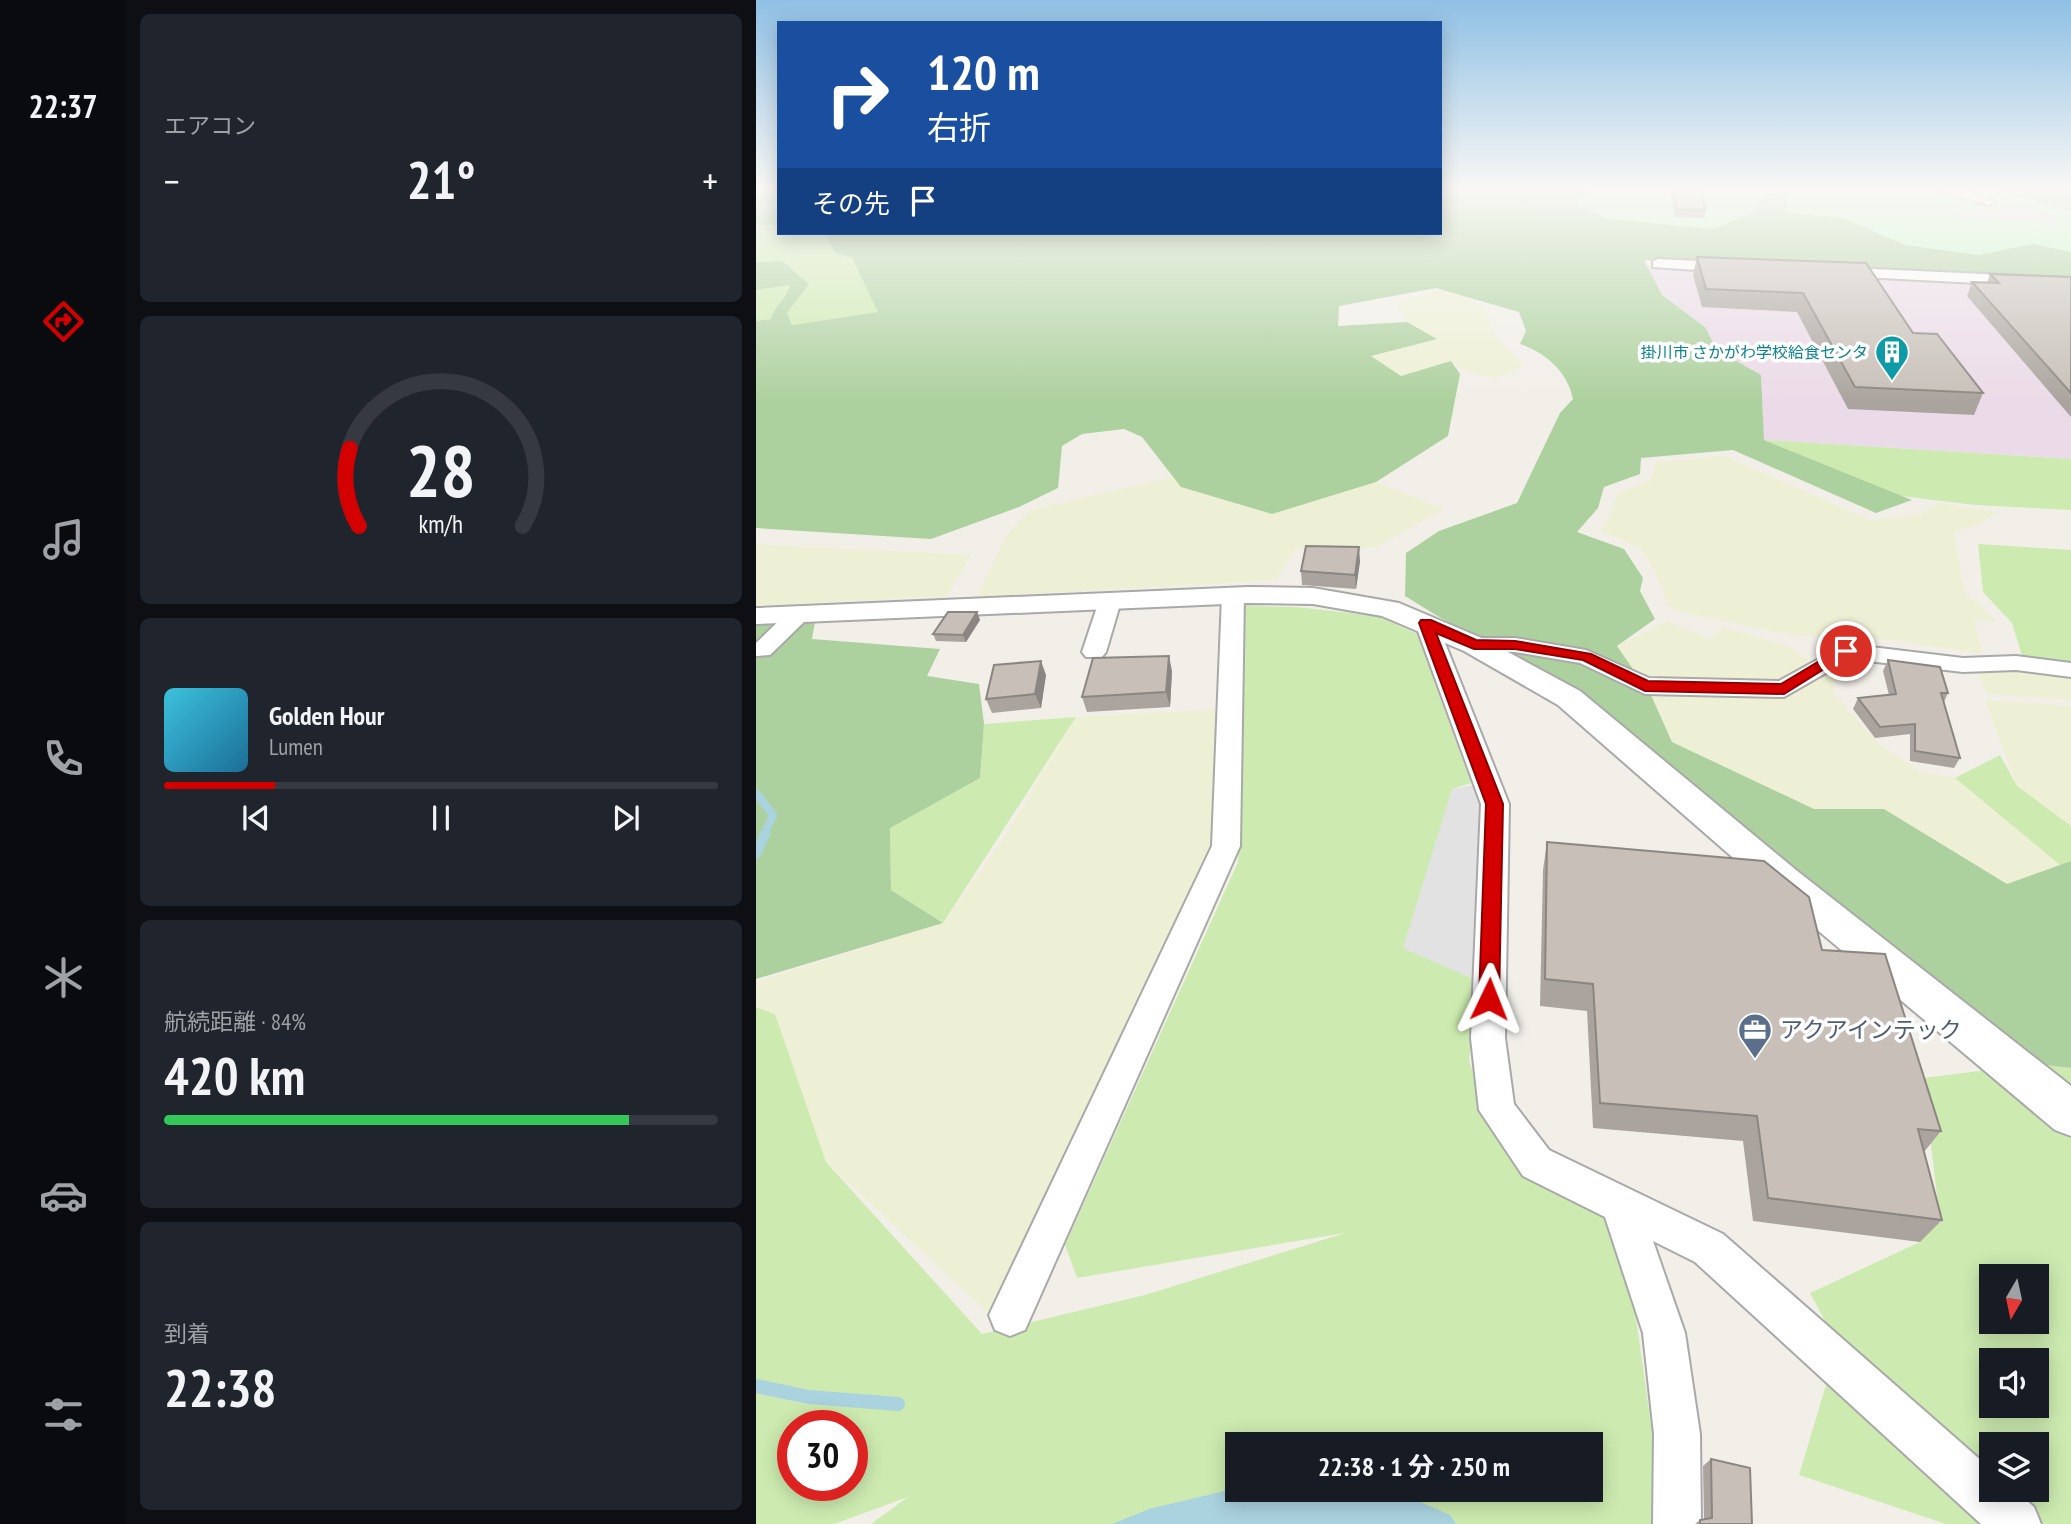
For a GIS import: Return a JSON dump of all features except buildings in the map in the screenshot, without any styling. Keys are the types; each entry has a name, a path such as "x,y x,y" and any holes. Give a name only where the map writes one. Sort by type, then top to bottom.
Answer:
{"street":[{"path":"1658,264 1753,268"},
{"path":"1807,271 2071,283"},
{"path":"1010,1315 1226,846 1233,596"},
{"path":"756,616 1233,596 1313,597 1389,609 1426,623 1474,645 1569,698 1783,880 2071,1114"},
{"path":"1094,652 1110,601"},
{"path":"762,650 797,615"},
{"path":"1426,623 1495,804 1488,1038 1497,1110 1536,1163 1709,1248 2017,1524"},
{"path":"1474,645 1515,645 1586,657 1645,686 1784,689 1846,651 1963,665 2016,663 2071,670"},
{"path":"1620,1204 1664,1333 1677,1434 1677,1524"}],"shaded area":[{"path":"1646,266 2071,286 2071,459 1764,440 1761,375 1717,350 1705,327 1662,295"},
{"path":"1480,784 1490,793 1478,981 1403,948 1452,789"}],"green space":[{"path":"756,260 853,260 879,312 792,325 786,313 809,284 782,261"},
{"path":"853,260 1644,260 1662,295 1705,327 1717,350 1761,375 1764,440 1912,500 1876,513 1733,450 1641,458 1640,474 1604,487 1598,508 1577,532 1624,549 1643,578 1640,591 1655,619 1617,646 1651,695 1672,742 1814,809 1884,809 2007,884 2071,861 2071,1068 2037,1064 1543,670 1439,617 1405,596 1406,553 1439,531 1517,503 1560,413 1573,399 1566,380 1554,364 1538,352 1520,344 1526,331 1519,312 1436,288 1339,306 1338,326 1407,322 1437,339 1371,356 1401,376 1451,361 1460,374 1448,436 1376,482 1272,514 1181,487 1142,437 1124,429 1082,434 1062,446 1058,488 1019,507 931,539 756,528 756,321 771,319 790,285 756,290 756,262 782,261 809,284 787,313 792,325 878,312"},
{"path":"1647,260 2071,260 2071,277"},
{"path":"790,285 771,319 756,321 756,290"},
{"path":"1441,289 1463,293 1485,310 1493,332 1524,366 1495,379 1461,369 1451,361 1402,376 1370,356 1436,339 1407,322 1397,302"},
{"path":"1764,440 2071,459 2071,510 1975,505 1901,496"},
{"path":"1724,456 1870,520 1920,514 1940,503 1998,512 1978,525 1954,532 1964,591 1997,622 1975,619 1982,654 1887,639 1795,636 1677,611 1669,606 1653,568 1640,548 1601,531 1617,494 1651,480 1656,462"},
{"path":"1174,477 1181,487 1272,514 1376,482 1444,509 1376,547 1296,549 1276,580 977,597 1006,536 1030,510"},
{"path":"756,544 971,555 947,596 756,606"},
{"path":"1978,544 2071,550 2071,665 2023,659 2012,623 1983,592"},
{"path":"1245,606 1296,607 1378,616 1417,634 1471,783 1452,789 1478,981 1469,1061 1504,1150 1620,1204 1665,1524 871,1524 908,1497 834,1524 756,1524 756,1007 775,1014 826,1162 982,1334 1145,1295 1345,1233 1077,1278 1065,1245 1238,862"},
{"path":"1668,621 1710,639 1723,627 1790,647 1835,678 1834,694 1880,745 1922,772 1954,778 2060,865 2008,884 1884,809 1814,809 1672,742 1651,695 1617,646"},
{"path":"815,622 812,639 940,649 927,676 979,684 984,724 980,778 890,828 891,890 943,923 756,979 756,623"},
{"path":"2023,669 2071,676 2071,700 1987,694 1977,671"},
{"path":"1985,700 2071,706 2071,828 2017,786"},
{"path":"1223,709 1210,849 995,1320 826,1162 775,1014 756,1007 756,982 943,923 1003,839 1076,717"},
{"path":"1076,717 943,923 891,890 890,827 980,778 984,724"},
{"path":"2000,755 2017,786 2071,826 2071,861 2060,865 1955,778"},
{"path":"2037,1064 2071,1068 2071,1524 1946,1524 1799,1475 1838,1345 1810,1293 1920,1242 1938,1204 1923,1078"}],"water":[{"path":"1225,1491 1225,1502 1420,1502 1450,1515 1456,1524 1112,1524 1149,1509"}],"waterway":[{"path":"756,793 773,815 764,836"},
{"path":"756,854 765,834"},
{"path":"756,1386 809,1397 898,1404"}],"place":[{"name":"掛川市 さかがわ学校給食センタ","path":"1892,382"},
{"name":"アクアインテック","path":"1755,1060"}],"route":[{"path":"1489,999 1495,804 1426,623 1474,645 1515,645 1586,657 1645,686 1784,689 1846,651"}]}
